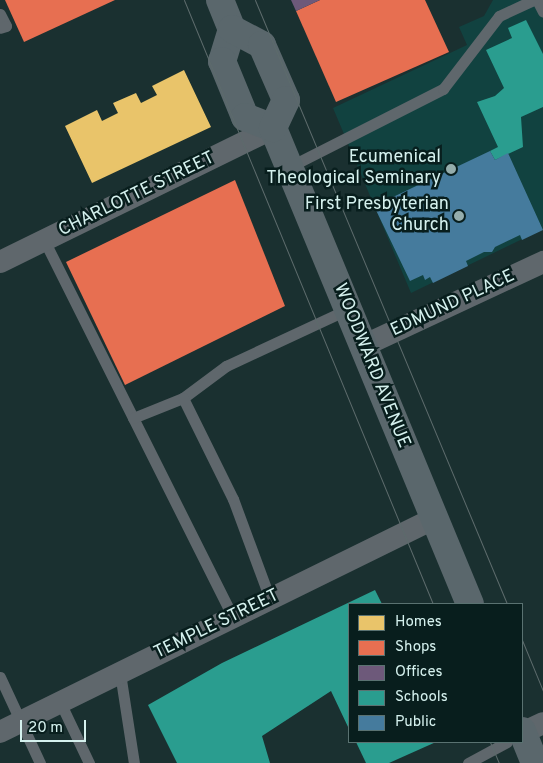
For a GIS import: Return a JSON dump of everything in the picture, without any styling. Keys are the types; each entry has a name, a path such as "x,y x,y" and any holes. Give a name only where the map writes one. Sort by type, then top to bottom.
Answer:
{"main road":[{"path":"220,0 232,29 262,45 286,100 273,128 245,117 222,61 232,29"},
{"name":"WOODWARD AVENUE","path":"273,128 470,603"},
{"path":"523,732 535,763"}],"street":[{"name":"CHARLOTTE STREET","path":"0,262 273,128"},
{"name":"EDMUND PLACE","path":"363,346 543,262"},
{"name":"TEMPLE STREET","path":"0,732 434,518"}],"lane":[{"path":"289,167 443,89 499,16 535,0 543,12"},
{"path":"0,14 6,26 0,28"},
{"path":"44,240 233,617"},
{"path":"133,418 183,398 226,366 348,309"},
{"path":"183,398 225,482 270,599"},
{"path":"120,673 134,763"},
{"path":"0,677 40,763"},
{"path":"60,702 89,763"},
{"path":"468,763 503,743"}],"shaded area":[{"name":"Ecumenical Theological Seminary","path":"493,0 543,0 543,229 411,293 333,108 467,45 459,27 484,16"}],"building: Homes":[{"path":"184,70 211,127 92,183 65,126 97,110 102,121 118,113 113,103 136,93 141,103 157,95 152,86"}],"building: Shops":[{"path":"5,0 115,0 24,42"},
{"path":"320,0 425,0 449,52 336,102 296,11"},
{"path":"235,180 285,306 125,385 66,262"}],"building: Offices":[{"path":"291,0 320,0 296,11"}],"building: Schools":[{"path":"526,20 543,54 543,107 521,117 523,147 495,160 490,151 498,147 477,102 495,96 504,88 486,50 512,38 508,28"},
{"path":"375,590 382,603 348,603 348,727 331,691 262,736 270,763 177,763 148,705 222,663"},
{"path":"356,743 434,743 389,763 366,763"}],"building: Public":[{"name":"First Presbyterian Church","path":"490,151 495,160 508,153 543,230 522,240 520,235 495,247 492,252 484,252 466,261 468,266 433,283 430,277 425,280 423,275 410,281 374,206"}],"tram line":[{"path":"184,0 433,603"},
{"path":"255,0 507,603"},
{"path":"523,642 543,691"},
{"path":"490,743 499,763"}],"place":[{"name":"Ecumenical Theological Seminary","path":"451,169"},
{"name":"First Presbyterian Church","path":"459,216"}]}
